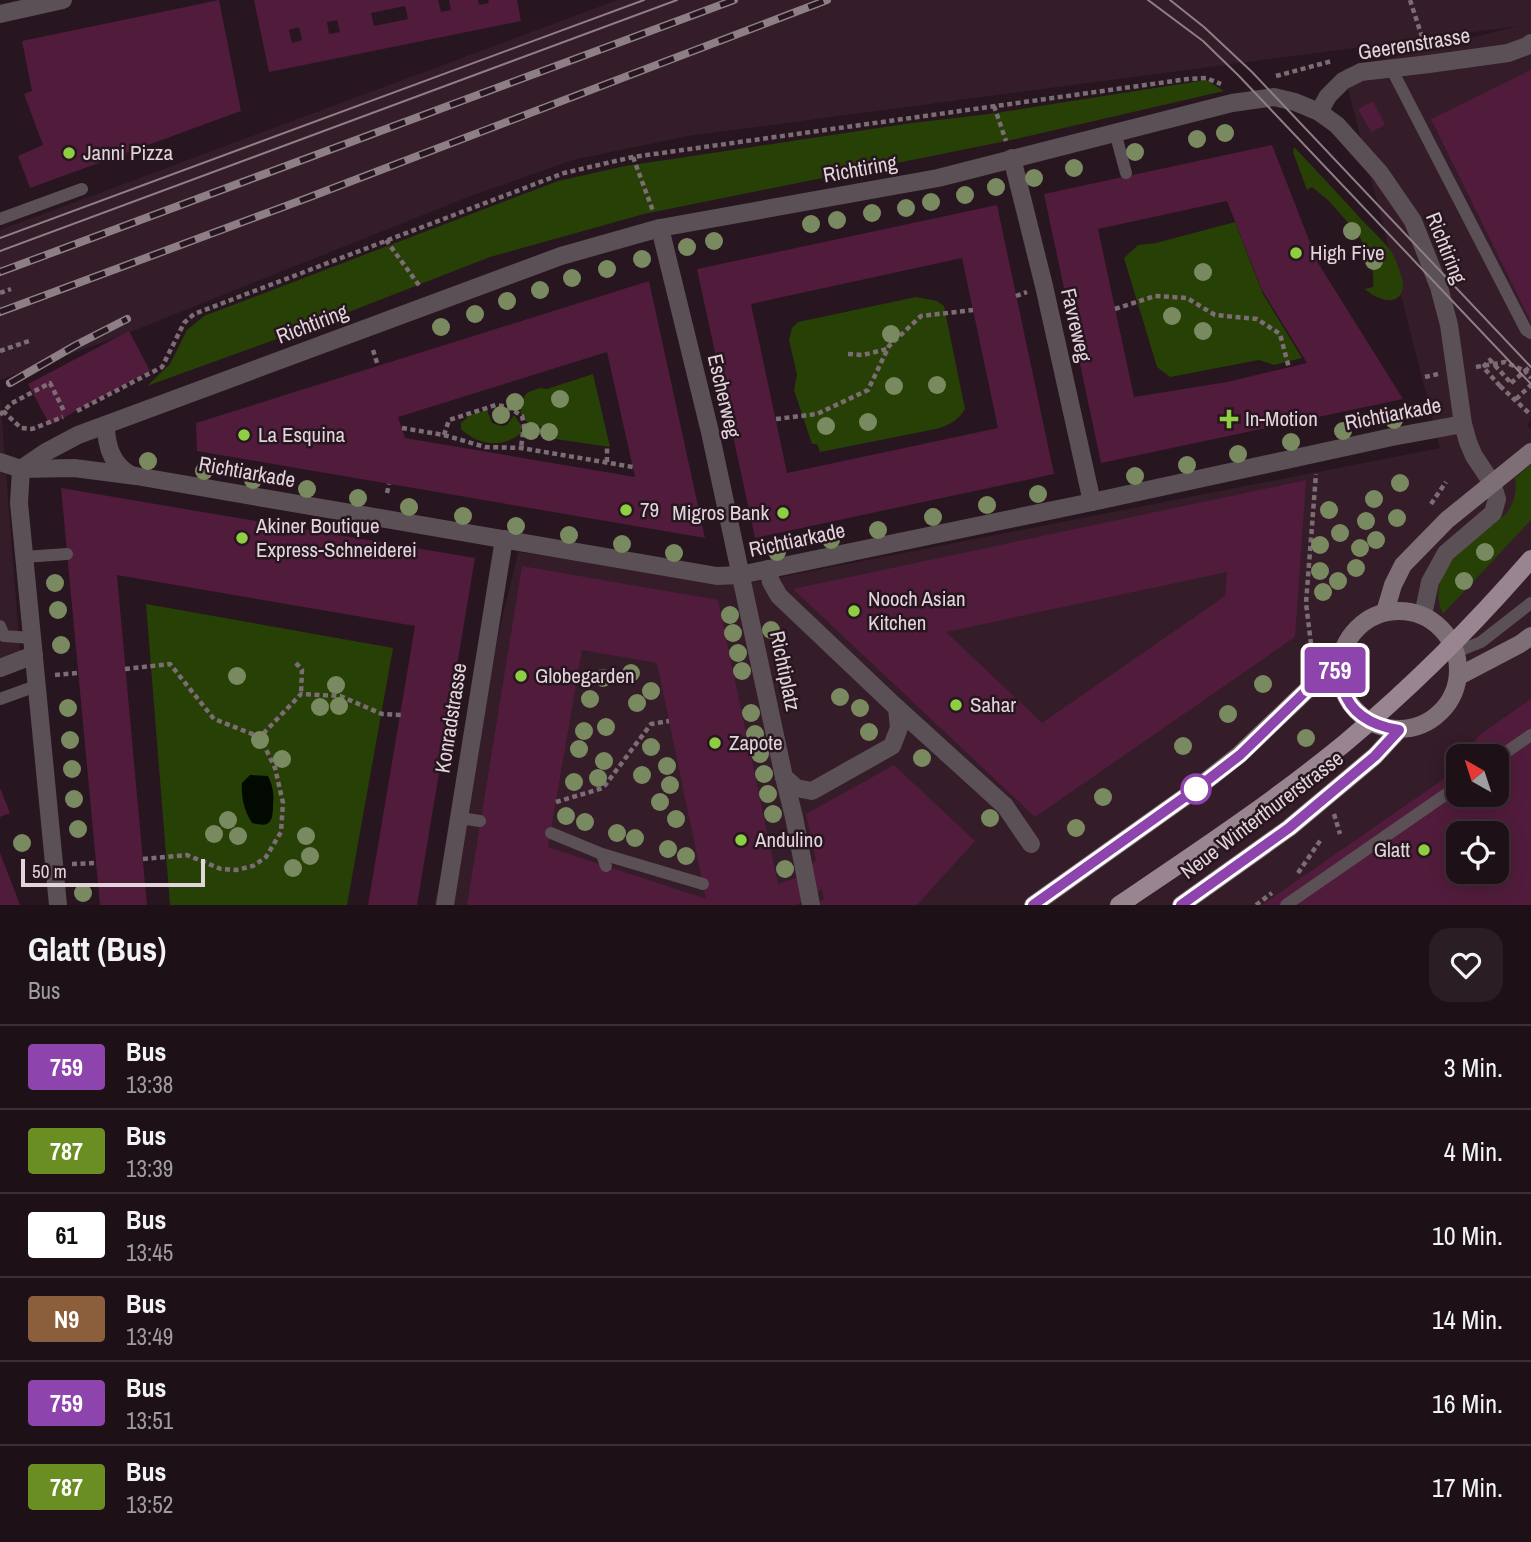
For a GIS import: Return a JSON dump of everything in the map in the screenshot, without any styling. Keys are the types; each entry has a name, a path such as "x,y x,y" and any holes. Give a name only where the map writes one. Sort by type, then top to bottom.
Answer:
{"main road":[{"path":"1385,612 1393,585 1404,565 1447,520 1531,452"},
{"name":"Neue Winterthurerstrasse","path":"1119,905 1238,825 1345,743 1463,634 1531,559"},
{"path":"1385,612 1423,615 1443,630 1456,652 1459,676 1454,693 1445,708 1432,720 1399,730 1381,727 1352,706 1343,690 1340,666 1342,656 1357,628 1370,619 1385,612"},
{"path":"1459,676 1531,636"},
{"path":"1033,905 1240,755 1306,691 1340,666"},
{"name":"Neue Winterthurerstrasse","path":"1181,905 1289,828 1375,756 1399,730"}],"street":[{"path":"0,13 63,0"},
{"name":"Geerenstrasse","path":"1319,112 1328,96 1343,81 1361,72 1507,53 1531,43"},
{"name":"Richtiring","path":"21,469 78,435 561,256 660,228 938,178 1232,103 1274,97 1319,112 1337,125 1380,173 1413,221 1439,286 1449,326 1468,442 1492,483"},
{"name":"Favreweg","path":"1012,158 1044,286 1092,502"},
{"name":"Escherweg","path":"660,228 710,432 740,575"},
{"name":"Richtiarkade","path":"0,462 21,469 74,468 136,477 717,576 740,575 1463,424"},
{"path":"106,425 113,456 125,472 136,477"},
{"path":"21,469 19,503 58,905"},
{"path":"1423,615 1430,582 1446,553 1493,513 1497,499 1492,483"},
{"name":"Konradstrasse","path":"444,905 504,539"},
{"name":"Richtiplatz","path":"768,569 771,582 779,596 1005,806 1031,844"},
{"name":"Richtiplatz","path":"740,575 811,905"},
{"path":"0,668 33,647"},
{"path":"784,777 796,788 812,792 892,746 899,728 897,708"}],"lane":[{"path":"1391,68 1526,330 1531,333"},
{"path":"1115,132 1126,173"},
{"path":"0,219 82,189"},
{"path":"24,558 67,554"},
{"path":"1456,652 1481,642 1531,603"},
{"path":"0,626 4,636 33,647"},
{"path":"0,699 36,686"},
{"path":"1509,750 1531,735"},
{"path":"1286,905 1446,794"},
{"path":"460,818 480,821"},
{"path":"551,833 604,860 703,884"}],"path":[{"path":"1410,0 1429,64"},
{"path":"1413,48 1425,46"},
{"path":"1267,78 1340,59"},
{"path":"83,408 162,367 184,323 194,314 564,173 633,157 1188,79 1206,78 1229,89"},
{"path":"994,106 1012,158"},
{"path":"633,157 660,228"},
{"path":"386,240 422,289 428,304"},
{"path":"0,293 11,289"},
{"path":"1115,309 1155,296 1187,298 1215,315 1257,319 1280,334 1289,368"},
{"path":"776,419 817,414 867,390 889,345 921,316 973,310"},
{"path":"0,351 32,340"},
{"path":"848,355 863,355 887,349"},
{"path":"373,350 378,366"},
{"path":"1531,366 1511,383 1490,360 1483,367 1531,415"},
{"path":"1468,369 1505,362 1525,371 1531,378"},
{"path":"1425,377 1438,374"},
{"path":"50,383 66,414 32,429 21,428 2,413 12,403 50,383"},
{"path":"1516,399 1531,385"},
{"path":"444,435 449,420 496,405 508,407 522,416 524,425 521,448"},
{"path":"402,428 444,435 485,447 521,448 632,467"},
{"path":"607,447 607,462"},
{"path":"1311,644 1306,603 1317,466"},
{"path":"1431,505 1446,482"},
{"path":"387,493 389,484"},
{"path":"260,737 301,694 302,670 296,663"},
{"path":"125,669 170,664 214,719 260,737 275,768 283,803 281,832 266,857 253,866 236,870 221,869 187,855 143,859"},
{"path":"52,675 78,673"},
{"path":"301,694 340,696 382,714 401,715"},
{"path":"556,802 603,788 651,724 669,721"},
{"path":"1297,875 1322,838"},
{"path":"70,864 96,863"},
{"path":"1256,905 1277,890"}],"shaded area":[{"path":"617,0 1531,0 1531,420 1527,425 1531,429 1531,905 434,905 518,552 745,584 1440,448 1343,69 1519,26 688,136 573,160 468,197 128,333 0,380 0,230"},
{"path":"0,395 20,651 0,659"},
{"path":"250,775 268,776 271,783 273,811 267,824 252,823 245,808 242,783"}],"green space":[{"path":"1206,80 1224,91 1016,139 644,214 490,257 318,324 147,386 170,364 187,330 204,316 558,181 625,166"},
{"path":"1294,147 1391,251 1403,284 1401,294 1397,298 1381,299 1365,289 1373,287 1373,273 1370,259 1358,234 1328,200 1312,187 1307,190 1293,152"},
{"path":"1235,222 1263,294 1302,358 1274,365 1259,360 1170,377 1157,367 1124,258 1138,245 1156,243"},
{"path":"916,297 937,301 944,306 965,409 953,422 936,429 820,452 817,444 812,444 794,390 797,375 789,340 792,328 798,322"},
{"path":"593,374 610,447 542,437 543,427 525,420 520,410 523,398 528,392 547,389"},
{"path":"487,410 492,423 502,426 507,425 514,415 521,425 521,433 506,441 490,443 475,439 461,429 461,423 470,415"},
{"path":"1531,464 1531,520 1443,614 1439,598 1440,583 1446,569 1468,544 1507,513 1515,496 1515,478"},
{"path":"146,604 393,648 347,905 170,905"}],"building":[{"path":"219,0 241,111 30,188 18,156 43,145 24,94 32,91 22,41"},
{"path":"254,0 438,0 441,12 451,10 449,0 478,0 479,5 489,3 488,0 517,0 521,21 269,72","holes":["405,6 408,19 374,26 371,13","337,20 340,32 329,34 327,22","299,27 302,40 292,43 289,30"]},
{"path":"1531,70 1531,322 1431,119"},
{"path":"1373,101 1385,125 1371,132 1358,109"},
{"path":"1272,145 1318,263 1403,399 1101,463 1044,194","holes":["1227,201 1262,290 1307,363 1227,382 1134,397 1098,229"]},
{"path":"997,205 1054,474 755,538 697,269","holes":["962,258 998,428 787,473 751,304"]},
{"path":"649,281 705,538 197,451 196,423","holes":["607,352 635,477 405,438 398,417"]},
{"path":"129,331 150,371 50,425 28,384"},
{"path":"1306,480 1295,637 1035,817 793,589","holes":["1227,572 1225,596 1042,723 946,632"]},
{"path":"61,488 475,558 417,905 368,905 415,626 117,575 147,905 100,905"},
{"path":"522,566 718,600 778,884 798,877 816,860 806,814 894,765 975,841 917,905 814,905 824,899 822,889 797,905 467,905","holes":["582,650 657,663 706,899 548,847"]},
{"path":"1531,699 1531,905 1262,905 1446,777 1446,807 1509,807 1509,744 1474,744 1478,736"},
{"path":"0,788 10,813 0,817"},
{"path":"0,853 20,905 0,905"}],"tram line":[{"path":"0,238 644,0"},
{"path":"0,251 677,0"},
{"path":"1148,0 1203,41 1239,76 1531,384"},
{"path":"1170,0 1204,27 1252,72 1531,367"}],"railway":[{"path":"0,272 734,0"},
{"path":"0,312 827,0"},
{"path":"10,383 127,319"}],"bus line":[{"name":"759","path":"1033,905 1240,755 1306,691 1340,666 1343,690 1352,706 1381,727 1399,730 1375,756 1289,828 1181,905"}],"place":[{"name":"Janni Pizza","path":"69,153"},
{"name":"High Five","path":"1296,253"},
{"name":"In-Motion","path":"1229,419"},
{"name":"La Esquina","path":"244,435"},
{"name":"79","path":"626,510"},
{"name":"Migros Bank","path":"783,513"},
{"name":"Akiner Boutique Express-Schneiderei","path":"242,538"},
{"name":"Nooch Asian Kitchen","path":"854,611"},
{"name":"Globegarden","path":"521,676"},
{"name":"Sahar","path":"956,705"},
{"name":"Zapote","path":"715,743"},
{"name":"Andulino","path":"741,840"},
{"name":"Glatt","path":"1424,850"}]}
